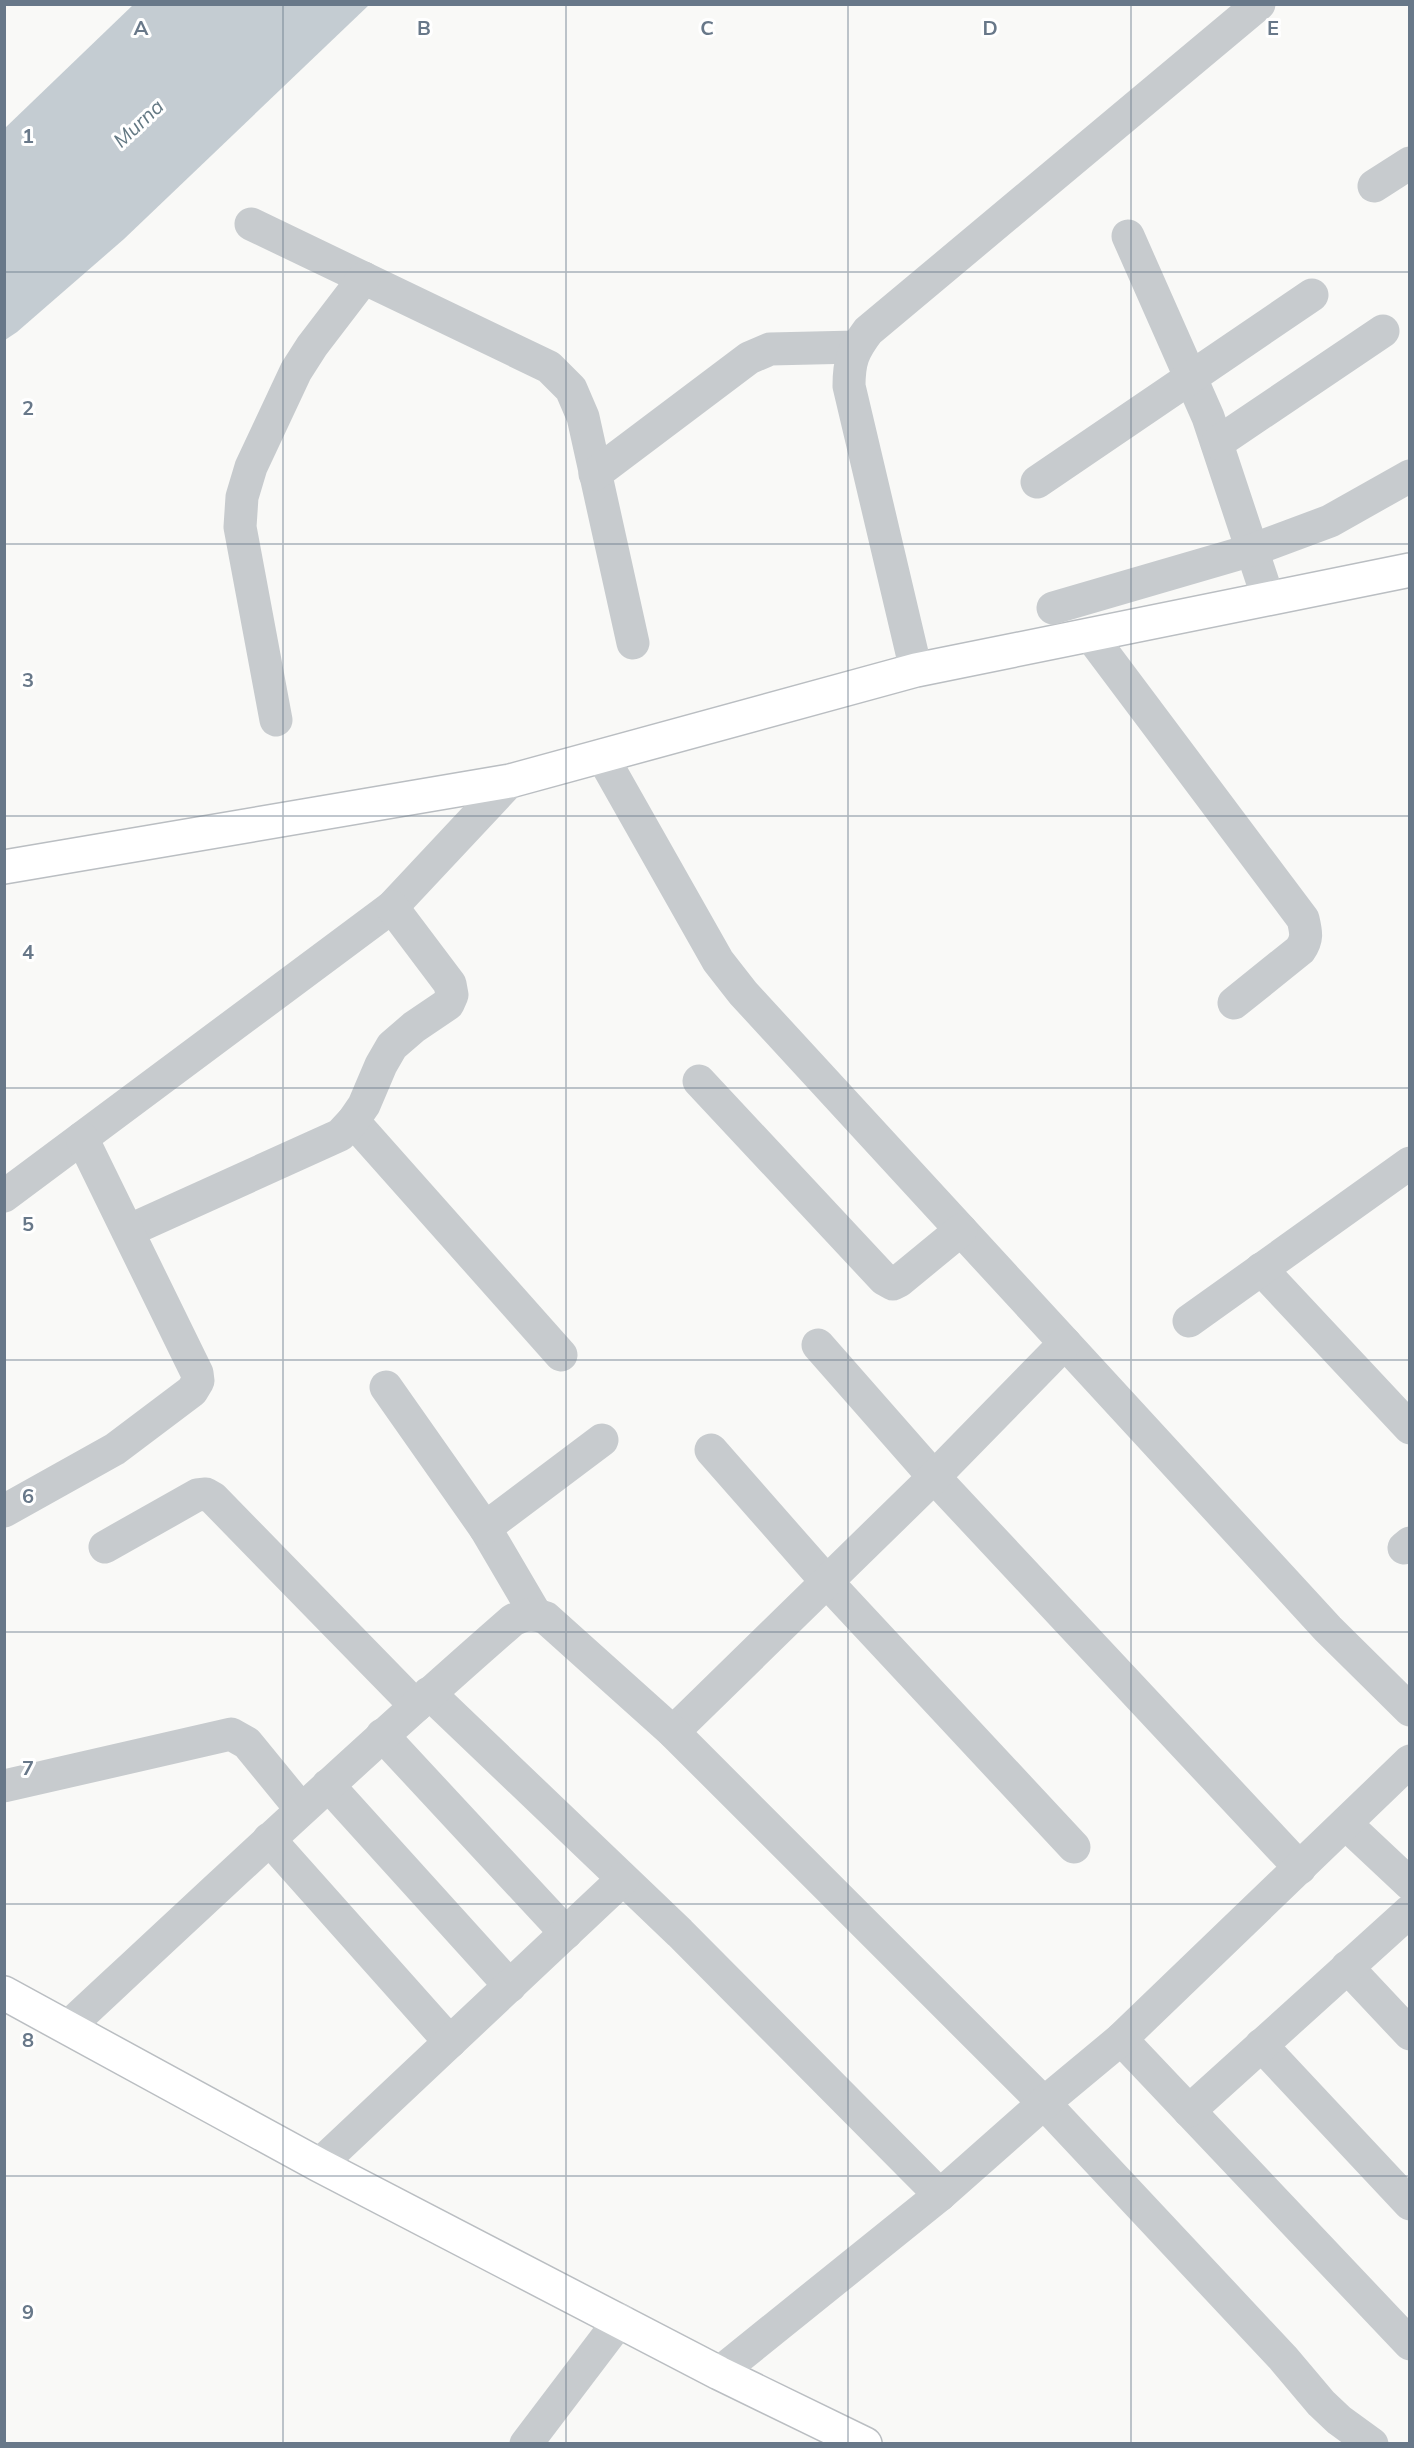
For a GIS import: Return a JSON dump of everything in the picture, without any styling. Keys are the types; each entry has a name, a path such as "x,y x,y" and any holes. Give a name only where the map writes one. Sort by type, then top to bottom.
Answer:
{"main road":[{"path":"4,867 510,781 916,670 1410,570"},
{"path":"4,1993 319,2165 720,2373 865,2444"}],"street":[{"path":"916,670 849,386 849,365 856,347 868,331 1259,4"},
{"path":"1374,186 1410,163"},
{"path":"251,224 549,367 571,389 583,417 633,644"},
{"path":"1128,236 1192,377 1217,443 1268,598"},
{"path":"276,720 240,527 242,497 251,467 296,371 312,346 364,278"},
{"path":"1037,482 1312,295"},
{"path":"1217,443 1383,331"},
{"path":"595,474 749,358 770,349 856,347"},
{"path":"1053,608 1252,550 1330,521 1410,476"},
{"path":"1090,635 1303,919 1306,942 1300,950 1234,1003"},
{"path":"602,756 718,961 743,993 1328,1629 1410,1710"},
{"path":"4,1196 392,907 510,781"},
{"path":"128,1231 340,1135 353,1121 392,1046 414,1027 448,1004 452,995 450,984 392,907"},
{"path":"699,1081 884,1279 892,1284 899,1281 961,1230"},
{"path":"353,1121 561,1355"},
{"path":"4,1511 115,1449 196,1386 197,1373 82,1138"},
{"path":"1189,1322 1261,1269 1407,1169"},
{"path":"1261,1269 1410,1428"},
{"path":"673,1732 934,1477 1065,1343"},
{"path":"818,1345 934,1477 1300,1868"},
{"path":"386,1387 485,1528 535,1613"},
{"path":"485,1528 602,1440"},
{"path":"711,1450 827,1582 1074,1847"},
{"path":"105,1547 197,1495 206,1494 213,1498 422,1699 680,1933 940,2195"},
{"path":"68,2027 422,1699 513,1620 535,1613 546,1618 673,1732 1044,2103 1283,2358 1322,2403 1339,2420 1372,2444"},
{"path":"4,1786 231,1734 247,1743 301,1809"},
{"path":"382,1736 566,1933"},
{"path":"720,2373 940,2195 1121,2039 1410,1761"},
{"path":"328,1785 510,1986"},
{"path":"1346,1824 1410,1884"},
{"path":"269,1839 450,2042"},
{"path":"319,2165 623,1879"},
{"path":"1189,2111 1410,1911"},
{"path":"1347,1967 1410,2034"},
{"path":"1121,2039 1410,2344"},
{"path":"1262,2045 1410,2204"},
{"path":"526,2444 620,2320"}],"water":[{"name":"Murna","path":"134,4 369,5 124,239 5,340 5,128"}]}
